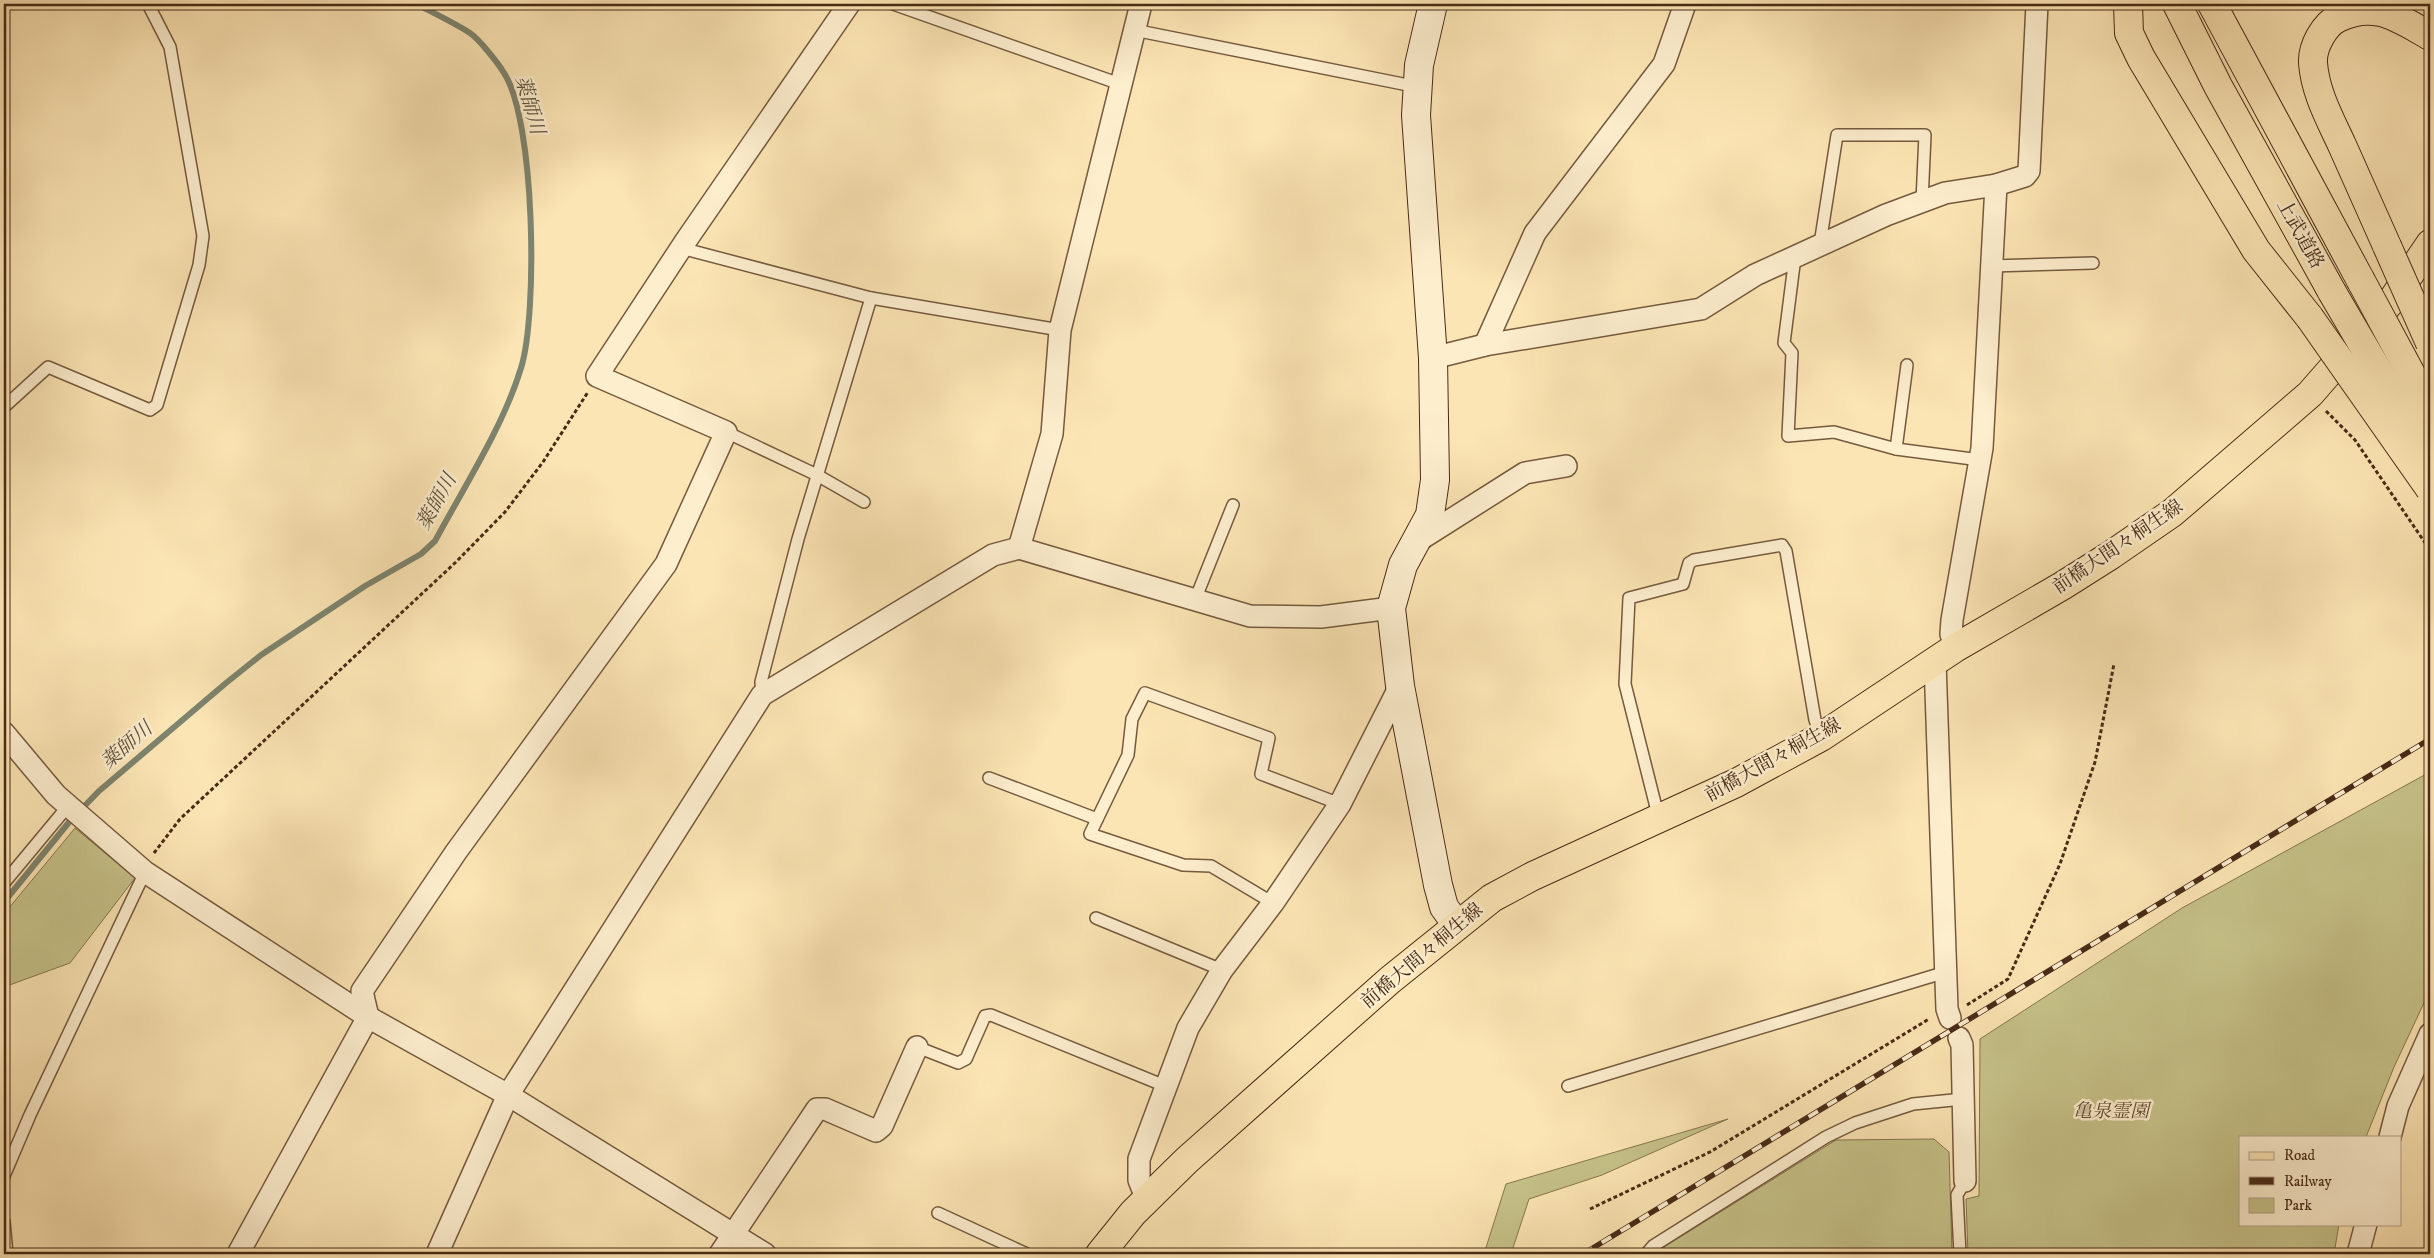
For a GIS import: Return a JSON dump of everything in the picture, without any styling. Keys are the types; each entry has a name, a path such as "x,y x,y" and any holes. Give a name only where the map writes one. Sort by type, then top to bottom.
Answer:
{"main road":[{"path":"2128,4 2129,33 2142,58 2256,250 2310,318 2430,489"},
{"name":"上武道路","path":"2177,4 2218,86 2332,292 2430,460"},
{"name":"上武道路","path":"2212,4 2430,409"},
{"path":"2394,4 2430,30"},
{"path":"2430,36 2389,13 2366,10 2348,13 2334,20 2317,42 2313,60 2319,93 2430,343"},
{"name":"前橋大間々桐生線","path":"1100,1254 1147,1200 1187,1160 1382,986 1492,898 1533,876 1736,783 1821,737 1945,655 2062,586 2172,512 2310,394 2393,299 2430,244"}],"street":[{"path":"238,1254 368,1017 362,991 456,852 666,564 726,432 598,376 681,248 849,4"},
{"path":"1019,548 1052,434 1060,330 1141,4"},
{"path":"1433,4 1419,65 1416,115 1433,358 1435,480 1430,514 1403,565 1391,608 1400,686 1438,885 1444,907 1457,925"},
{"path":"1433,358 1485,344 1632,318 1678,314 1701,308 1755,275 1820,244 1922,201 1945,193 1996,185 2025,176 2029,171 2037,4"},
{"path":"1485,344 1535,233 1664,64 1689,5"},
{"path":"1950,1018 1947,1009 1946,975 1945,655 1951,634 1980,460 1996,185"},
{"path":"1416,542 1525,474 1566,466"},
{"path":"437,1254 508,1095 762,696 992,555 1019,548 1250,616 1321,617 1391,608"},
{"path":"1147,1200 1139,1180 1139,1159 1188,1028 1222,970 1274,904 1340,804 1400,686"},
{"path":"4,733 56,795 145,872 368,1017 508,1095 765,1254"},
{"path":"2390,1136 2398,1106 2430,1034"},
{"path":"1958,1038 1962,1045 1965,1181"},
{"path":"720,1254 817,1109 825,1109 876,1130 882,1126 917,1047"},
{"path":"2358,1254 2365,1226"}],"lane":[{"path":"4,407 48,367 150,410 156,405 198,265 203,236 170,47 148,4"},
{"path":"893,4 1120,84"},
{"path":"1134,30 1418,87"},
{"path":"1820,244 1837,135 1925,135 1922,201"},
{"path":"681,248 871,298 1060,330"},
{"path":"1795,257 1784,343 1792,353 1788,436 1834,432 1896,449 1980,460"},
{"path":"1991,266 2093,263"},
{"path":"762,696 761,682 798,539 871,298"},
{"path":"1896,449 1907,364"},
{"path":"726,432 817,475 864,502"},
{"path":"1195,600 1233,505"},
{"path":"1659,819 1625,684 1629,598 1683,584 1689,563 1694,560 1782,545 1786,550 1815,720 1821,737"},
{"path":"1274,904 1211,866 1184,866 1090,834 1128,755 1132,719 1145,693 1268,738 1261,774 1340,804"},
{"path":"989,778 1097,819"},
{"path":"4,883 68,806"},
{"path":"4,1176 30,1115 145,872"},
{"path":"1096,918 1222,970"},
{"path":"1568,1086 1936,975 1946,975"},
{"path":"917,1047 958,1063 966,1059 984,1016 991,1015 1165,1086"},
{"path":"1646,1254 1661,1241 1826,1137 1854,1123 1913,1104 1963,1099"},
{"path":"1960,1254 1957,1195 1965,1181"},
{"path":"938,1213 1026,1254"},
{"path":"4,1222 6,1254"}],"path":[{"path":"145,872 156,847 180,819 456,562 505,512 543,462 598,376"},
{"path":"2310,394 2355,440 2430,550"}],"green space":[{"name":"亀泉霊園","path":"2430,772 2430,990 2394,1067 2366,1136 2239,1136 2239,1226 2339,1226 2334,1254 1968,1254 1966,1199 1979,1196 1980,1039 2182,908"},
{"path":"75,828 135,878 70,963 4,987 4,914"},
{"path":"1728,1119 1602,1175 1529,1199 1511,1254 1484,1254 1506,1184"},
{"path":"1934,1139 1949,1152 1952,1254 1664,1254 1664,1247 1836,1140"}],"waterway":[{"name":"薬師川","path":"4,902 70,821 99,791 226,683 261,655 365,586 421,554 435,541 494,434 521,368 530,306 530,218 522,131 514,97 504,73 488,51 470,33 416,4"}],"railway":[{"path":"1583,1254 2430,739"}]}
